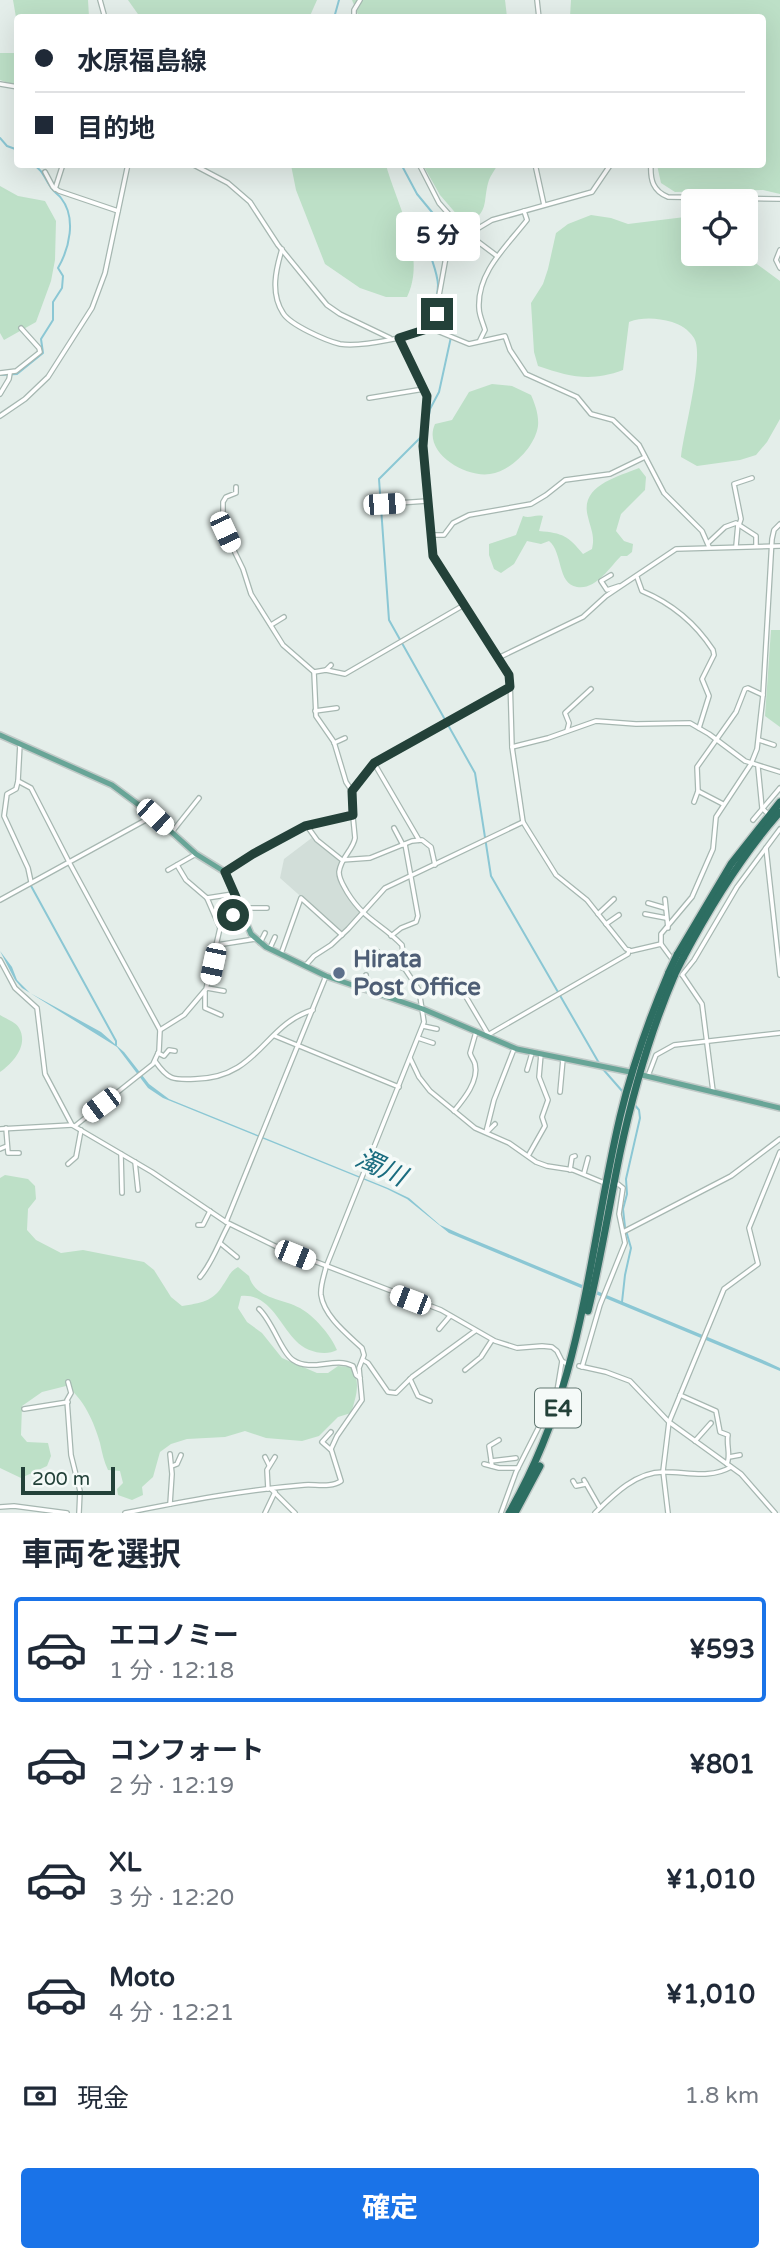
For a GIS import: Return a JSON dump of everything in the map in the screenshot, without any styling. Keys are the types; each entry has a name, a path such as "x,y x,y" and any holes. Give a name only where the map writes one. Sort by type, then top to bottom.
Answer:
{"highway":[{"name":"E4","path":"515,1513 541,1463 574,1368 644,1034 677,974 677,957 731,864 780,803"},
{"name":"E4","path":"677,957 780,812"},
{"name":"E4","path":"509,1513 549,1431 589,1296"}],"main road":[{"path":"0,735 112,785 153,816 196,854 225,872 257,941 305,967 423,1009 514,1048 600,1065 637,1076 780,1108"}],"street":[{"path":"55,189 62,168"},
{"path":"0,416 25,399 48,377 92,308 102,283 127,168"},
{"path":"200,168 228,183 250,202 282,249 327,305 393,339"},
{"path":"421,168 439,203 461,228 461,242"},
{"path":"535,168 544,205"},
{"path":"430,328 437,314 446,257 461,242 488,222 592,192 608,168"},
{"path":"651,168 653,184 660,194 668,198 780,199"},
{"path":"45,172 55,189 118,211"},
{"path":"478,342 485,330 479,309 484,280 497,256 527,220 524,211"},
{"path":"469,235 497,256"},
{"path":"282,249 274,279 283,314 312,333 340,344 399,338 430,328 469,344 505,336 510,350 526,374 574,395 592,414 618,424 639,445 664,493 702,531 708,545"},
{"path":"780,250 776,262 780,268"},
{"path":"0,394 10,375 40,352 21,328"},
{"path":"399,338 428,402 423,436 430,535 435,560 509,675 512,747 523,822 556,876 584,897 621,944 629,950 661,944"},
{"path":"0,373 10,375"},
{"path":"369,398 424,389"},
{"path":"430,535 444,535 453,523 469,515 531,503 565,480 610,474 646,457"},
{"path":"736,547 741,519 734,484 752,478"},
{"path":"236,487 236,493 226,497 223,502 225,532 256,602 283,645 314,672 315,711 334,743 346,782 352,791 354,843 342,860 339,872 341,880 362,914 402,945 405,969"},
{"path":"729,494 737,494"},
{"path":"384,504 427,501"},
{"path":"739,506 746,503"},
{"path":"708,545 730,524 738,525 756,536 756,546"},
{"path":"677,957 661,944 660,936 692,897 713,849 714,826 723,804 751,764 759,740 773,532 780,524"},
{"path":"498,658 583,617 621,586 676,549 708,545 780,546"},
{"path":"611,575 601,581 607,590 621,586"},
{"path":"637,577 642,591 667,603 684,617 713,650 714,655 702,679 709,695 699,727"},
{"path":"314,672 350,672 464,605"},
{"path":"271,625 284,617"},
{"path":"326,670 331,665"},
{"path":"352,791 374,763 510,687"},
{"path":"694,802 698,791 696,768 736,712 746,688 763,695"},
{"path":"567,732 569,723 565,713 591,689"},
{"path":"315,711 337,708"},
{"path":"512,747 596,721 635,724 690,723 751,764 780,772"},
{"path":"662,723 662,731"},
{"path":"334,743 345,738"},
{"path":"759,740 774,745"},
{"path":"19,744 18,781 16,789 7,794 4,812 28,868 31,883"},
{"path":"374,763 419,840 431,847 435,865"},
{"path":"758,767 764,810"},
{"path":"18,781 31,788 160,1030 155,1061 144,1073 73,1126"},
{"path":"753,820 780,788"},
{"path":"698,791 723,804"},
{"path":"172,832 199,798"},
{"path":"225,872 307,826 353,815"},
{"path":"0,900 153,816"},
{"path":"305,967 314,956 342,935 385,888 523,822"},
{"path":"713,1092 702,1004 677,974 694,960 737,887 766,848 779,825"},
{"path":"307,826 317,840 342,860 370,858 419,840"},
{"path":"391,936 417,920 404,845 394,828"},
{"path":"766,848 780,975"},
{"path":"168,870 196,854"},
{"path":"177,864 186,880 207,898 220,924 204,1004 207,1011 221,1015"},
{"path":"207,898 236,893"},
{"path":"281,954 301,898 342,935"},
{"path":"598,914 614,899"},
{"path":"665,899 668,928"},
{"path":"648,903 665,908"},
{"path":"233,915 251,908 267,908"},
{"path":"645,914 666,918"},
{"path":"606,924 619,915"},
{"path":"217,945 257,941 265,933"},
{"path":"270,949 275,937"},
{"path":"462,990 487,1035 628,954 629,950"},
{"path":"331,1450 337,1436 362,1400 359,1368 363,1360 362,1348 329,1314 321,1297 326,1267 423,1026 423,1009 415,982 405,969 400,967 394,954 381,956 378,953"},
{"path":"0,960 15,988 37,1008 45,1074 73,1126"},
{"path":"366,975 367,990"},
{"path":"200,1278 211,1265 212,1255 220,1243 326,976"},
{"path":"415,982 424,979"},
{"path":"160,1030 184,1015 206,990"},
{"path":"206,990 224,991"},
{"path":"155,1061 169,1077 212,1079 238,1069 300,1013 313,1010"},
{"path":"423,1026 438,1030"},
{"path":"454,1111 472,1085 475,1065 470,1053 477,1032"},
{"path":"637,1076 656,1055 674,1045 780,1033"},
{"path":"275,1036 398,1087"},
{"path":"418,1038 433,1043"},
{"path":"486,1133 494,1100 514,1048"},
{"path":"158,1053 164,1056 169,1050 175,1051"},
{"path":"527,1070 532,1053"},
{"path":"528,1156 545,1126 542,1117 548,1100 539,1077 541,1055"},
{"path":"410,1058 424,1084 475,1128 509,1143 547,1166 584,1173 602,1182"},
{"path":"560,1092 563,1058"},
{"path":"486,1133 495,1124"},
{"path":"0,1129 73,1126 135,1162 228,1223 326,1267 433,1307 492,1340 517,1348 552,1348 567,1364"},
{"path":"6,1128 9,1154 19,1153"},
{"path":"68,1164 76,1157 81,1130"},
{"path":"623,1232 731,1177 780,1139"},
{"path":"0,1149 7,1146"},
{"path":"667,1513 663,1471 669,1422 724,1289 758,1264 749,1228 780,1152"},
{"path":"121,1154 122,1193"},
{"path":"570,1170 572,1157 575,1156"},
{"path":"584,1173 588,1158"},
{"path":"135,1162 138,1190"},
{"path":"618,1184 623,1188 619,1214 625,1243 581,1367 630,1381 669,1422 745,1478 774,1513"},
{"path":"198,1225 203,1224 209,1211"},
{"path":"220,1243 237,1256"},
{"path":"259,1309 268,1318 293,1360 312,1366 332,1362 349,1364 360,1378"},
{"path":"439,1329 450,1316"},
{"path":"363,1360 392,1394 475,1331"},
{"path":"465,1370 478,1359 492,1340"},
{"path":"501,1513 518,1468 557,1391 562,1361"},
{"path":"410,1379 418,1396 430,1401"},
{"path":"68,1382 71,1393 68,1402 71,1455 80,1491 79,1513"},
{"path":"680,1395 716,1411 720,1432 728,1435 729,1465"},
{"path":"24,1409 68,1402"},
{"path":"695,1441 711,1423"},
{"path":"125,1513 228,1493 337,1484 341,1477 331,1450 322,1443 331,1432"},
{"path":"492,1463 489,1446 499,1440"},
{"path":"170,1454 170,1504"},
{"path":"172,1466 177,1464 181,1455"},
{"path":"729,1457 740,1455"},
{"path":"265,1457 269,1465"},
{"path":"265,1513 271,1490 267,1474 275,1457"},
{"path":"484,1464 516,1458"},
{"path":"492,1463 518,1468"},
{"path":"595,1513 627,1485 663,1471 703,1475 715,1473 729,1465"},
{"path":"573,1481 576,1486 585,1482 600,1508"},
{"path":"271,1490 295,1513"},
{"path":"0,1507 67,1513"},
{"path":"20,1507 20,1513"}],"shaded area":[{"path":"313,837 340,860 339,880 360,914 342,933 280,878 284,859"}],"green space":[{"path":"13,0 88,0 89,14 15,14"},
{"path":"128,0 317,0 311,14 138,14"},
{"path":"352,0 505,0 507,14 358,14"},
{"path":"571,0 780,0 780,194 758,189 681,189 681,192 675,192 661,183 658,168 766,168 766,14 570,14"},
{"path":"0,53 14,53 14,85 0,80"},
{"path":"292,168 387,168 412,248 414,265 407,297 386,297 360,288 325,264 296,190"},
{"path":"425,168 496,168 489,180 482,211 465,224 440,195"},
{"path":"0,186 18,196 45,201 56,221 55,260 51,281 36,322 4,340 0,333"},
{"path":"591,215 628,224 681,217 681,266 758,265 780,281 780,419 756,455 697,466 681,457 695,377 697,347 689,332 675,323 650,319 629,322 623,370 611,374 580,377 538,366 534,352 531,303 543,284 556,233 568,224"},
{"path":"492,384 512,386 531,395 537,414 536,434 521,457 506,468 490,474 469,472 448,461 440,453 433,434 435,424 452,420 469,392"},
{"path":"639,468 646,477 645,490 621,514 616,531 624,541 633,544 632,552 621,556 596,582 584,587 571,585 563,574 556,552 549,541 541,544 527,541 514,564 501,573 494,569 489,555 489,544 516,535 523,516 543,516 539,531 564,536 583,554 592,549 593,537 587,506 589,498 602,484"},
{"path":"771,630 780,630 780,727 765,716"},
{"path":"0,1015 18,1026 22,1041 14,1059 0,1072"},
{"path":"5,1175 28,1179 35,1186 36,1199 28,1209 27,1230 36,1240 61,1253 83,1250 144,1262 154,1270 171,1297 182,1306 210,1298 238,1267 263,1294 305,1311 326,1332 337,1350 321,1353 305,1348 296,1341 273,1311 251,1296 241,1296 238,1308 247,1322 262,1333 282,1358 317,1373 328,1373 338,1366 350,1367 357,1383 351,1413 338,1417 319,1436 302,1441 266,1438 245,1431 225,1437 187,1439 171,1444 160,1452 153,1477 142,1487 143,1495 132,1500 118,1495 117,1489 123,1483 120,1471 108,1470 92,1420 78,1397 66,1386 42,1392 22,1406 21,1435 27,1442 48,1443 51,1456 47,1466 21,1478 0,1468 0,1178"}],"water":[{"path":"0,951 12,967 17,980 30,993 15,980"},
{"name":"濁川","path":"30,993 101,1032 124,1052 149,1084 169,1099 388,1188 409,1198 440,1225 765,1361 780,1368 780,1371 449,1233 407,1199 387,1189 163,1098 148,1088 117,1047"}],"waterway":[{"path":"335,14 339,0"},
{"path":"0,138 7,146 14,149"},
{"path":"0,375 17,374 43,353 41,339 53,320 53,302 62,288 63,276 58,268 68,243 69,215 61,198 38,168"},
{"path":"403,168 417,194 436,217 428,234 429,251 438,285 430,323 448,333"},
{"path":"426,432 430,409 439,392 451,337"},
{"path":"422,436 379,479 389,620 475,773 491,876 599,1063"},
{"path":"30,884 116,1045"},
{"path":"602,1068 623,1092"},
{"path":"622,1302 631,1248 623,1209 627,1194 626,1179 640,1118 639,1110 634,1104"}],"place":[{"name":"Hirata Post Office","path":"339,973"}],"route":[{"path":"233,915 243,913 225,872 305,826 353,815 352,791 374,763 510,687 509,675 435,560 432,551 423,446 428,402 423,385 399,338 427,330 435,323 437,314"}]}
